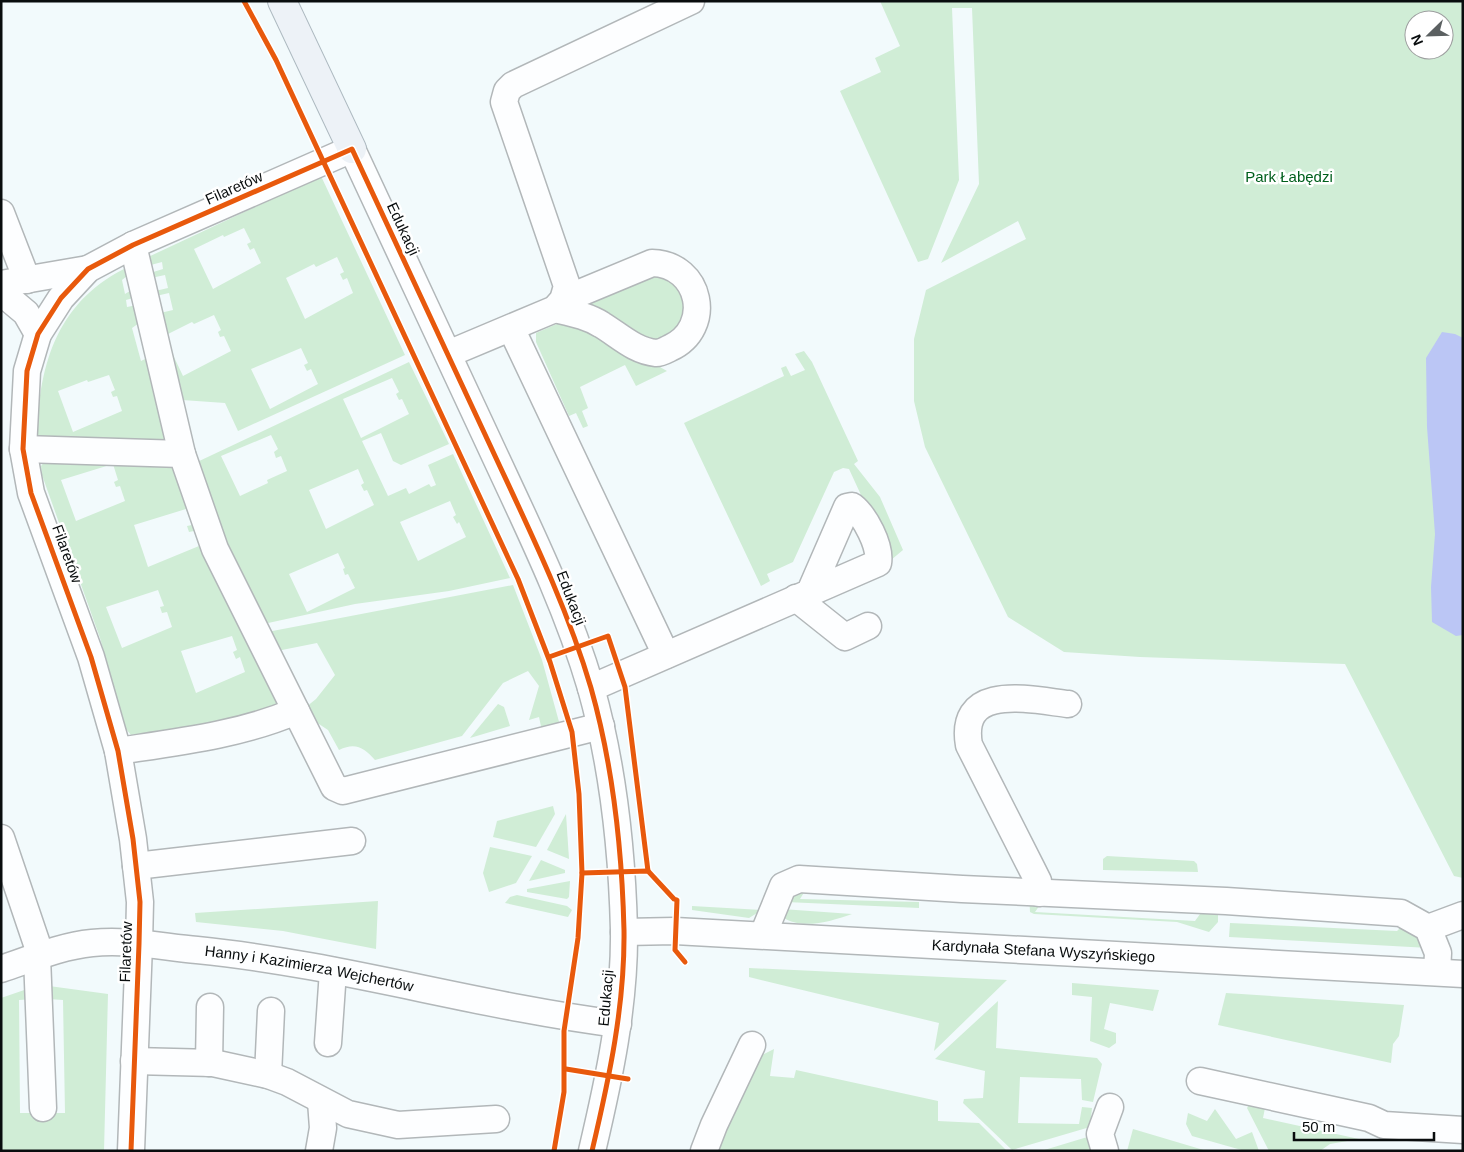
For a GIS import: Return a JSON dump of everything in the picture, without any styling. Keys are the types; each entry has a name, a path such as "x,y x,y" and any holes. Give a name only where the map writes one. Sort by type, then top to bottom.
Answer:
{"main road":[{"path":"282,1 352,149"}],"street":[{"path":"559,304 567,286 504,102 507,91 513,85 690,1"},
{"name":"Filaretów","path":"1,284 88,269 133,245 352,149"},
{"name":"Edukacji","path":"352,149 541,555 591,688 601,726 614,804 624,932 618,1024 609,1076 592,1151"},
{"path":"1,213 27,280"},
{"path":"133,245 182,454 215,549 334,787 344,791 601,726"},
{"path":"448,354 511,328 559,304 652,263 665,263 677,268 687,279 697,306 693,330 676,346 659,353 642,351 601,324 559,304"},
{"name":"Filaretów","path":"88,269 61,298 38,334 27,371 23,449 31,493 91,657 118,750 136,866 140,902 131,1151"},
{"path":"1,292 26,314 38,334"},
{"path":"511,328 666,655"},
{"path":"23,449 182,454"},
{"path":"591,688 803,595 845,637 868,626"},
{"path":"1039,893 1038,881 969,745 967,736 970,721 978,708 991,700 1003,698 1068,704"},
{"path":"118,750 202,738 260,726 296,711"},
{"path":"1,838 39,957 43,1108"},
{"path":"136,866 352,842"},
{"path":"763,935 783,886 799,879 1039,893 1226,901 1401,913 1428,928 1438,953 1437,972"},
{"path":"1428,928 1463,915"},
{"name":"Kardynała Stefana Wyszyńskiego","path":"624,932 675,931 763,935 1463,974"},
{"name":"Hanny i Kazimierza Wejchertów","path":"1,969 58,950 91,943 139,944 244,954 549,1014 618,1024"},
{"path":"328,1043 333,970"},
{"path":"209,1063 210,1007"},
{"path":"268,1075 272,1011"},
{"path":"704,1151 714,1125 752,1045"},
{"path":"134,1061 209,1063 268,1075 287,1082 348,1114 398,1125 496,1119"},
{"path":"1200,1081 1369,1118 1384,1125 1463,1130"},
{"path":"319,1151 323,1128 321,1101"},
{"path":"1105,1151 1100,1134 1110,1107"}],"green space":[{"name":"Park Łabędzi","path":"880,1 1463,1 1463,878 1454,876 1345,664 1140,657 1064,652 1008,617 925,447 914,401 914,339 926,290 1026,239 1018,221 941,263 979,184 972,8 952,8 959,180 928,259 918,262 840,91 881,72 875,58 900,46"},
{"path":"321,176 405,355 238,431 225,403 182,400 177,396 157,319 160,313 173,310 169,293 156,296 155,291 168,288 165,275 151,278 150,273 163,269 162,262 147,266 146,258","holes":["244,228 251,242 247,244 250,250 254,248 261,263 213,289 194,249 223,235 224,237","337,257 344,272 340,274 343,280 347,278 353,293 305,319 286,278 314,264 316,267","214,315 221,330 218,332 220,337 224,336 231,351 183,376 164,336 192,322 194,324","301,348 308,363 304,365 307,371 311,369 318,384 270,409 251,369"]},
{"path":"130,266 133,271 122,280 125,294 138,286 140,296 126,300 127,307 142,304 145,319 132,328 141,361 155,354 176,443 51,440 37,436 42,382 58,335 70,315 86,296 106,280","holes":["109,375 115,390 111,392 113,397 117,396 122,411 73,432 58,391 87,380 88,382"]},
{"path":"653,266 683,283 686,327 655,343 583,302"},
{"path":"566,320 582,323 667,371 636,386 625,365 580,387 588,408 582,411 588,426 583,428 576,413 569,416 536,342 536,333"},
{"path":"804,351 812,362 858,461 854,464 880,497 903,550 891,560 849,469 843,468 834,472 793,562 767,574 770,581 761,586 684,423 784,376 781,368 786,366 791,376 805,370 795,354"},
{"path":"409,362 449,444 401,465 393,461 381,433 362,441 388,496 406,488 409,494 429,484 431,487 436,485 428,465 453,454 510,578 449,591 355,604 259,625 226,558 195,463","holes":["392,378 399,392 396,394 399,400 402,399 409,414 361,438 343,399","271,435 278,449 274,452 276,458 281,456 287,471 267,480 268,483 240,496 221,456","358,469 364,483 361,485 364,491 367,490 374,505 326,529 309,490","450,501 456,515 453,517 457,524 459,522 466,537 418,561 400,522","338,553 345,568 343,569 345,575 348,574 355,588 307,612 289,574"]},
{"path":"46,460 176,462 286,701 273,713 131,735 126,729 100,638 42,475 41,466","holes":["113,464 118,480 114,482 116,487 120,486 125,501 76,521 61,480","186,509 192,525 187,526 189,532 194,531 199,546 148,567 134,525","158,590 164,606 160,607 162,613 167,612 172,627 122,648 106,607","232,636 237,650 233,652 236,659 240,657 245,672 196,693 181,651"]},
{"path":"513,585 542,660 561,729 542,731 539,717 529,720 539,686 528,671 503,683 462,736 375,760 363,749 355,746 339,750 328,730 313,720 306,707 316,699 335,675 317,643 272,652 262,633"},
{"path":"498,704 504,707 510,726 470,738"},
{"path":"553,806 555,814 536,847 493,837 497,821"},
{"path":"566,814 569,859 547,850"},
{"path":"490,847 532,856 516,883 489,892 483,873"},
{"path":"1107,856 1194,861 1197,864 1198,872 1103,870 1103,859"},
{"path":"541,860 565,870 565,873 529,881"},
{"path":"570,881 569,897 567,899 527,892 527,889"},
{"path":"808,886 800,899 919,902 919,908 786,902 791,894"},
{"path":"517,895 567,906 572,910 568,917 505,903 510,897"},
{"path":"1029,895 1044,899 1035,912 1195,921 1203,910 1218,908 1218,922 1209,932 1177,922 1034,914 1030,912"},
{"path":"378,901 376,949 283,931 196,922 195,913"},
{"path":"692,906 762,910 749,918 692,910"},
{"path":"782,909 852,914 827,922 809,924 792,922 784,918"},
{"path":"1409,919 1429,948 1229,937 1230,923 1397,931"},
{"path":"749,968 1007,980 934,1051 939,1023 749,977"},
{"path":"1072,983 1159,990 1153,1011 1110,1003 1104,1029 1116,1033 1116,1043 1109,1048 1090,1041 1092,997 1072,995"},
{"path":"49,986 108,994 104,1151 1,1151 1,998 33,987 34,999 19,1000 20,1113 65,1113 63,1000 48,999"},
{"path":"1226,993 1404,1005 1399,1036 1393,1044 1391,1063 1218,1025"},
{"path":"998,1001 996,1048 1097,1058 1102,1064 1093,1102 1082,1100 1081,1079 1020,1077 1018,1123 1079,1124 1082,1107 1092,1108 1090,1127 1012,1150 963,1103 964,1099 983,1098 985,1071 935,1059"},
{"path":"774,1049 770,1076 794,1078 796,1070 938,1101 938,1121 979,1123 1007,1151 714,1151 737,1100 762,1055"},
{"path":"1251,1102 1266,1103 1263,1118 1359,1139 1330,1144 1320,1151 1269,1151 1247,1108"},
{"path":"1215,1109 1236,1139 1252,1132 1259,1151 1245,1151 1192,1136 1186,1124 1188,1113 1207,1121"},
{"path":"1133,1129 1207,1151 1127,1151"},
{"path":"1094,1135 1099,1151 1041,1151"}],"water":[{"path":"1442,332 1455,334 1463,338 1463,635 1456,636 1432,622 1431,587 1435,534 1427,427 1426,358"}],"cycle path":[{"path":"244,1 276,60 518,579 550,662 572,732 579,794 582,873 578,938 564,1031 564,1092 554,1151"},
{"path":"131,1151 140,902 133,839 118,751 91,657 31,493 23,449 27,371 38,334 61,298 88,269 133,245 352,149 544,564 570,625 599,718 615,808 623,900 624,958 615,1042 592,1151"},
{"path":"549,657 608,636 625,687 648,871"},
{"path":"582,873 648,871 677,900 675,950 685,962"},
{"path":"566,1069 628,1079"}]}
